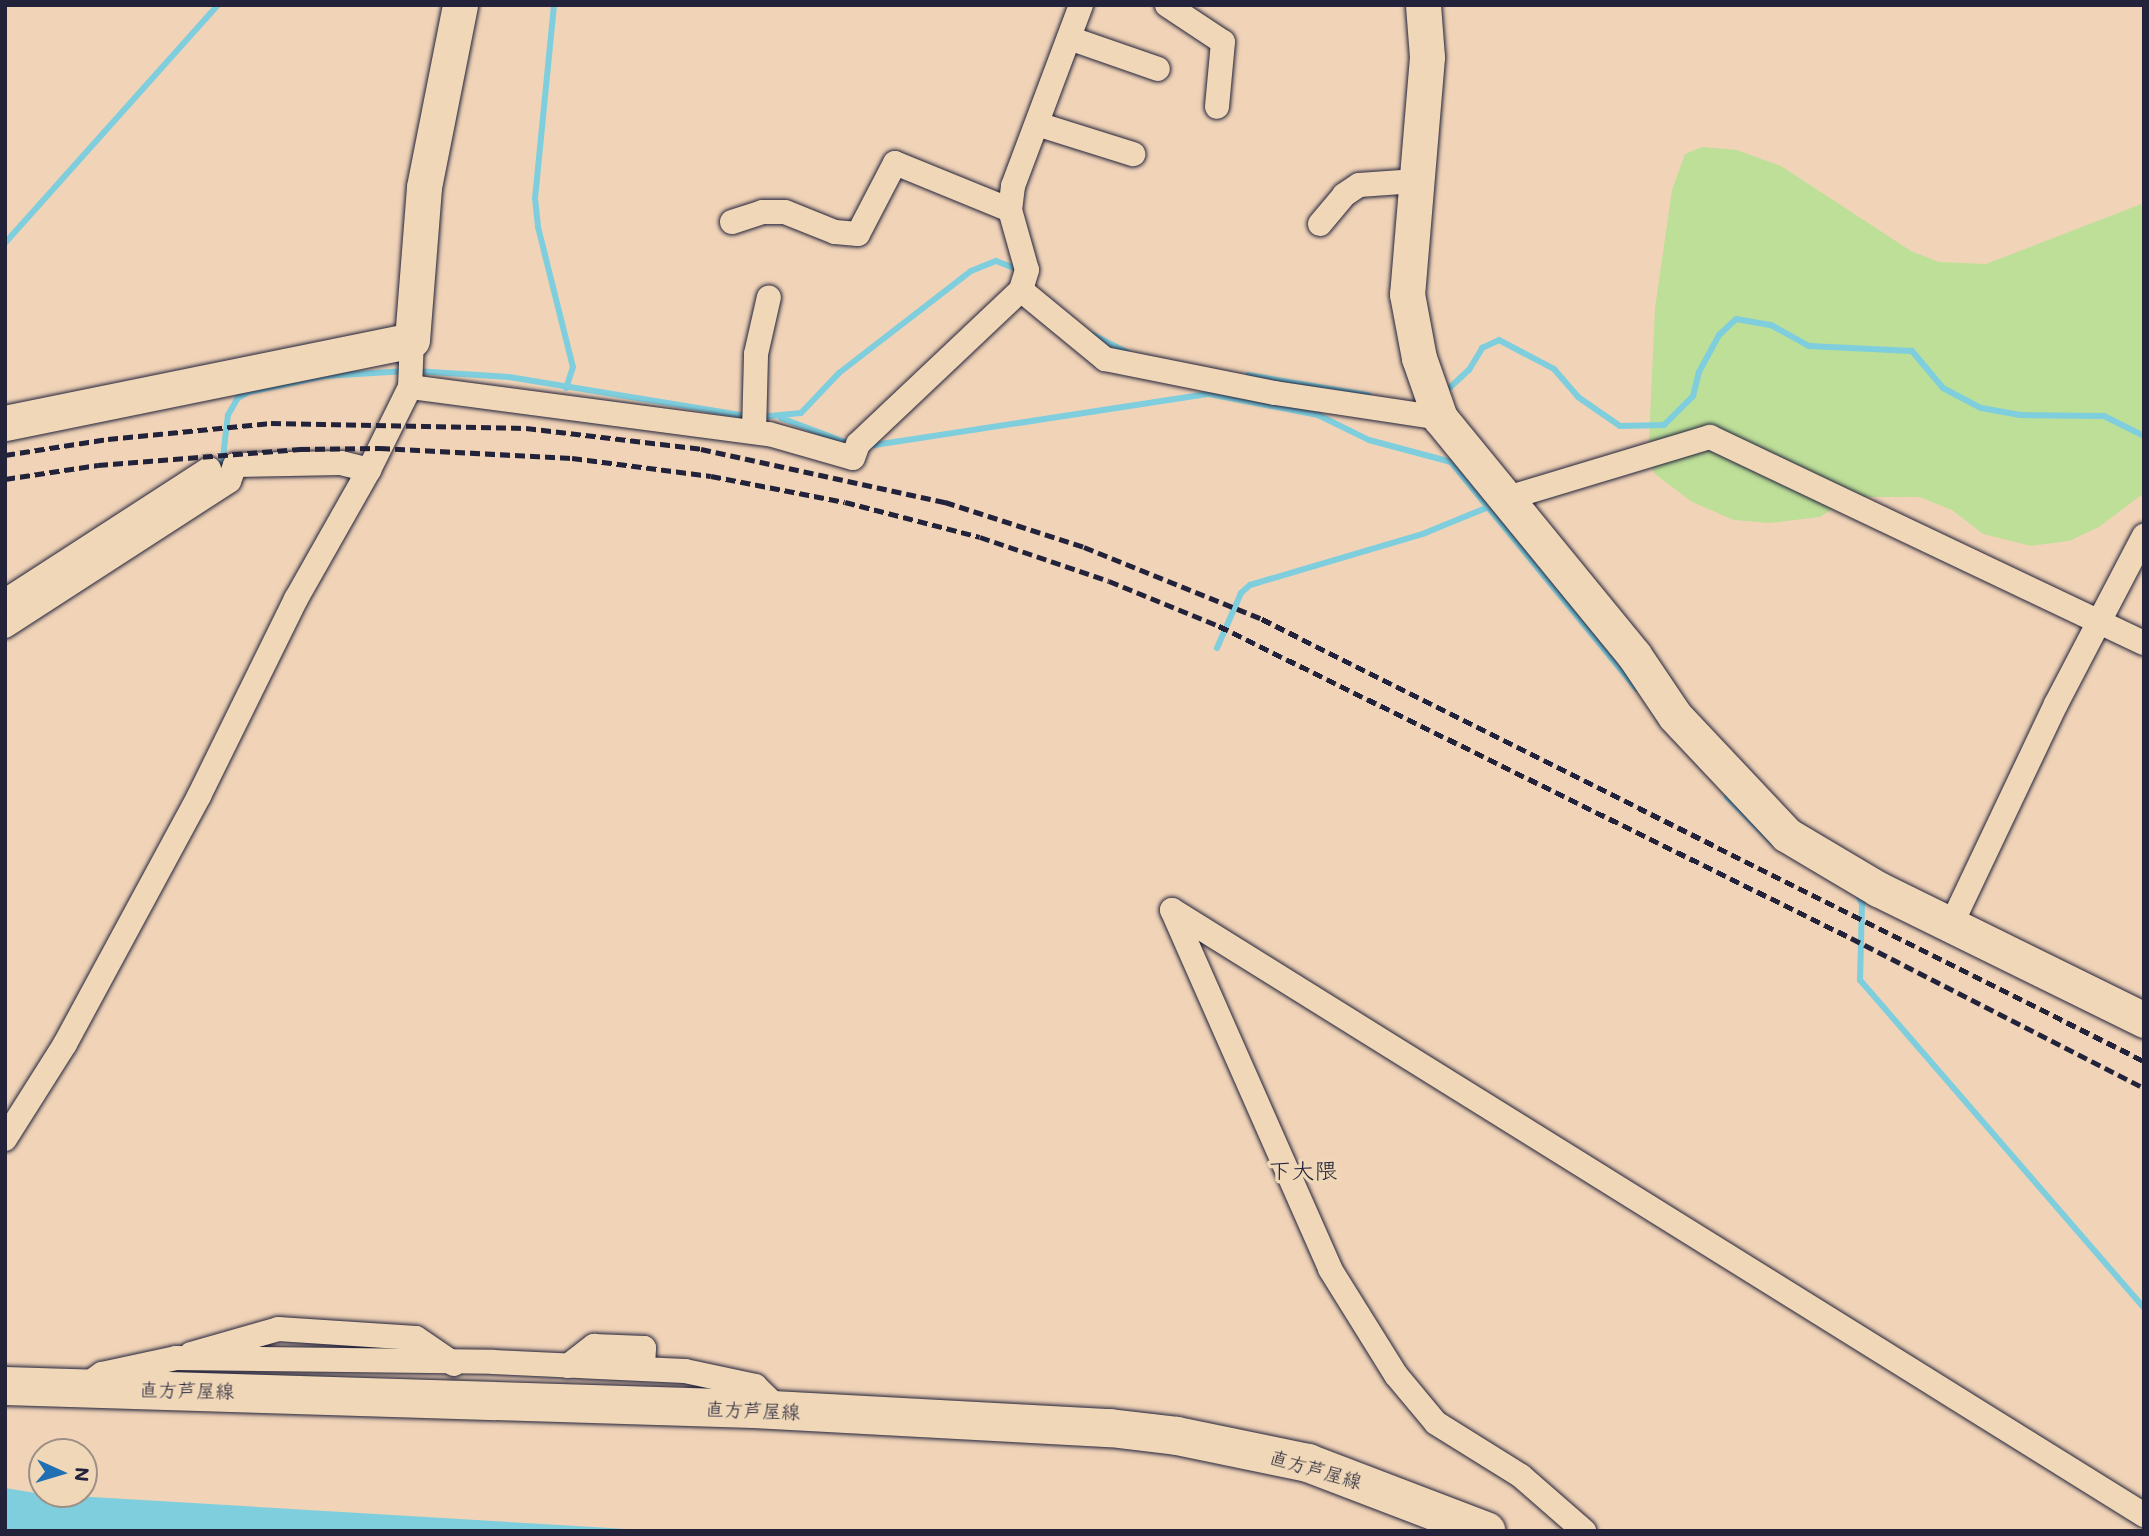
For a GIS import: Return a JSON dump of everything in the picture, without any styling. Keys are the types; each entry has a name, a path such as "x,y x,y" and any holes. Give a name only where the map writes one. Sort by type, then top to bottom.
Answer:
{"main road":[{"name":"直方芦屋線","path":"5,1386 780,1410 1110,1428 1177,1436 1308,1463 1486,1531"}],"street":[{"path":"5,1139 65,1044 204,785 296,599 369,470 411,366 424,187 460,5"},
{"path":"1167,5 1223,43 1217,107"},
{"path":"1423,5 1427,57 1408,294 1419,358 1440,418 1634,655 1675,716 1787,835 1878,890 2144,1020"},
{"path":"5,423 411,366 754,432 853,458 858,444 1021,289 1027,270 1010,210 1013,186 1069,38 1077,7"},
{"path":"1069,38 1158,69"},
{"path":"1037,124 1133,154"},
{"path":"732,222 762,212 785,212 835,232 858,234 895,163 1010,210"},
{"path":"1320,223 1326,212 1359,185 1416,181"},
{"path":"1021,289 1105,359 1275,393 1440,418"},
{"path":"754,432 756,354 769,297"},
{"path":"1504,499 1710,437 2144,643"},
{"path":"5,626 229,481 235,465 341,463 369,470"},
{"path":"5,601 209,469"},
{"path":"1951,925 2097,621 2144,536"},
{"path":"1584,1531 1521,1476 1436,1423 1396,1375 1330,1269 1172,910 1495,1107 2144,1515"},
{"path":"82,1388 102,1374 181,1358 568,1366 685,1371 755,1386 780,1410"}],"green space":[{"path":"1702,147 1737,150 1781,166 1911,251 1939,262 1986,264 2144,203 2144,493 2099,527 2069,541 2031,546 1983,534 1952,510 1919,497 1851,497 1820,517 1770,523 1734,520 1692,502 1655,474 1648,461 1655,308 1672,190 1685,154"}],"water":[{"path":"5,1488 28,1492 28,1508 98,1508 98,1497 660,1531 5,1531"}],"waterway":[{"path":"5,243 218,5"},
{"path":"554,5 535,198 538,227 573,367 566,388"},
{"path":"759,417 801,413 839,373 971,271 996,261 1017,269"},
{"path":"1444,393 1469,370 1482,348 1499,340 1554,369 1578,397 1620,426 1664,425 1693,396 1699,372 1719,335 1736,319 1771,325 1809,346 1912,351 1943,388 1981,408 2020,415 2104,416 2144,436"},
{"path":"1093,335 1127,352"},
{"path":"217,470 222,465 228,415 238,398 249,392 325,376 406,371"},
{"path":"416,371 509,377 748,416"},
{"path":"1248,375 1368,395"},
{"path":"868,446 1209,394 1318,415 1369,440 1451,462 1637,689"},
{"path":"781,418 850,444"},
{"path":"1217,648 1241,593 1250,585 1425,533 1486,508"},
{"path":"1727,797 1773,843"},
{"path":"1856,891 1862,904 1860,980 2144,1308"}],"railway":[{"path":"5,455 108,439 271,423 526,428 701,449 945,502 1084,547 1262,619 2144,1061"},
{"path":"5,479 98,465 300,449 380,448 572,458 711,476 845,502 980,537 1109,581 1219,626 1851,938 2144,1088"}],"district":[{"name":"下大隈","path":"1303,1170"}]}
